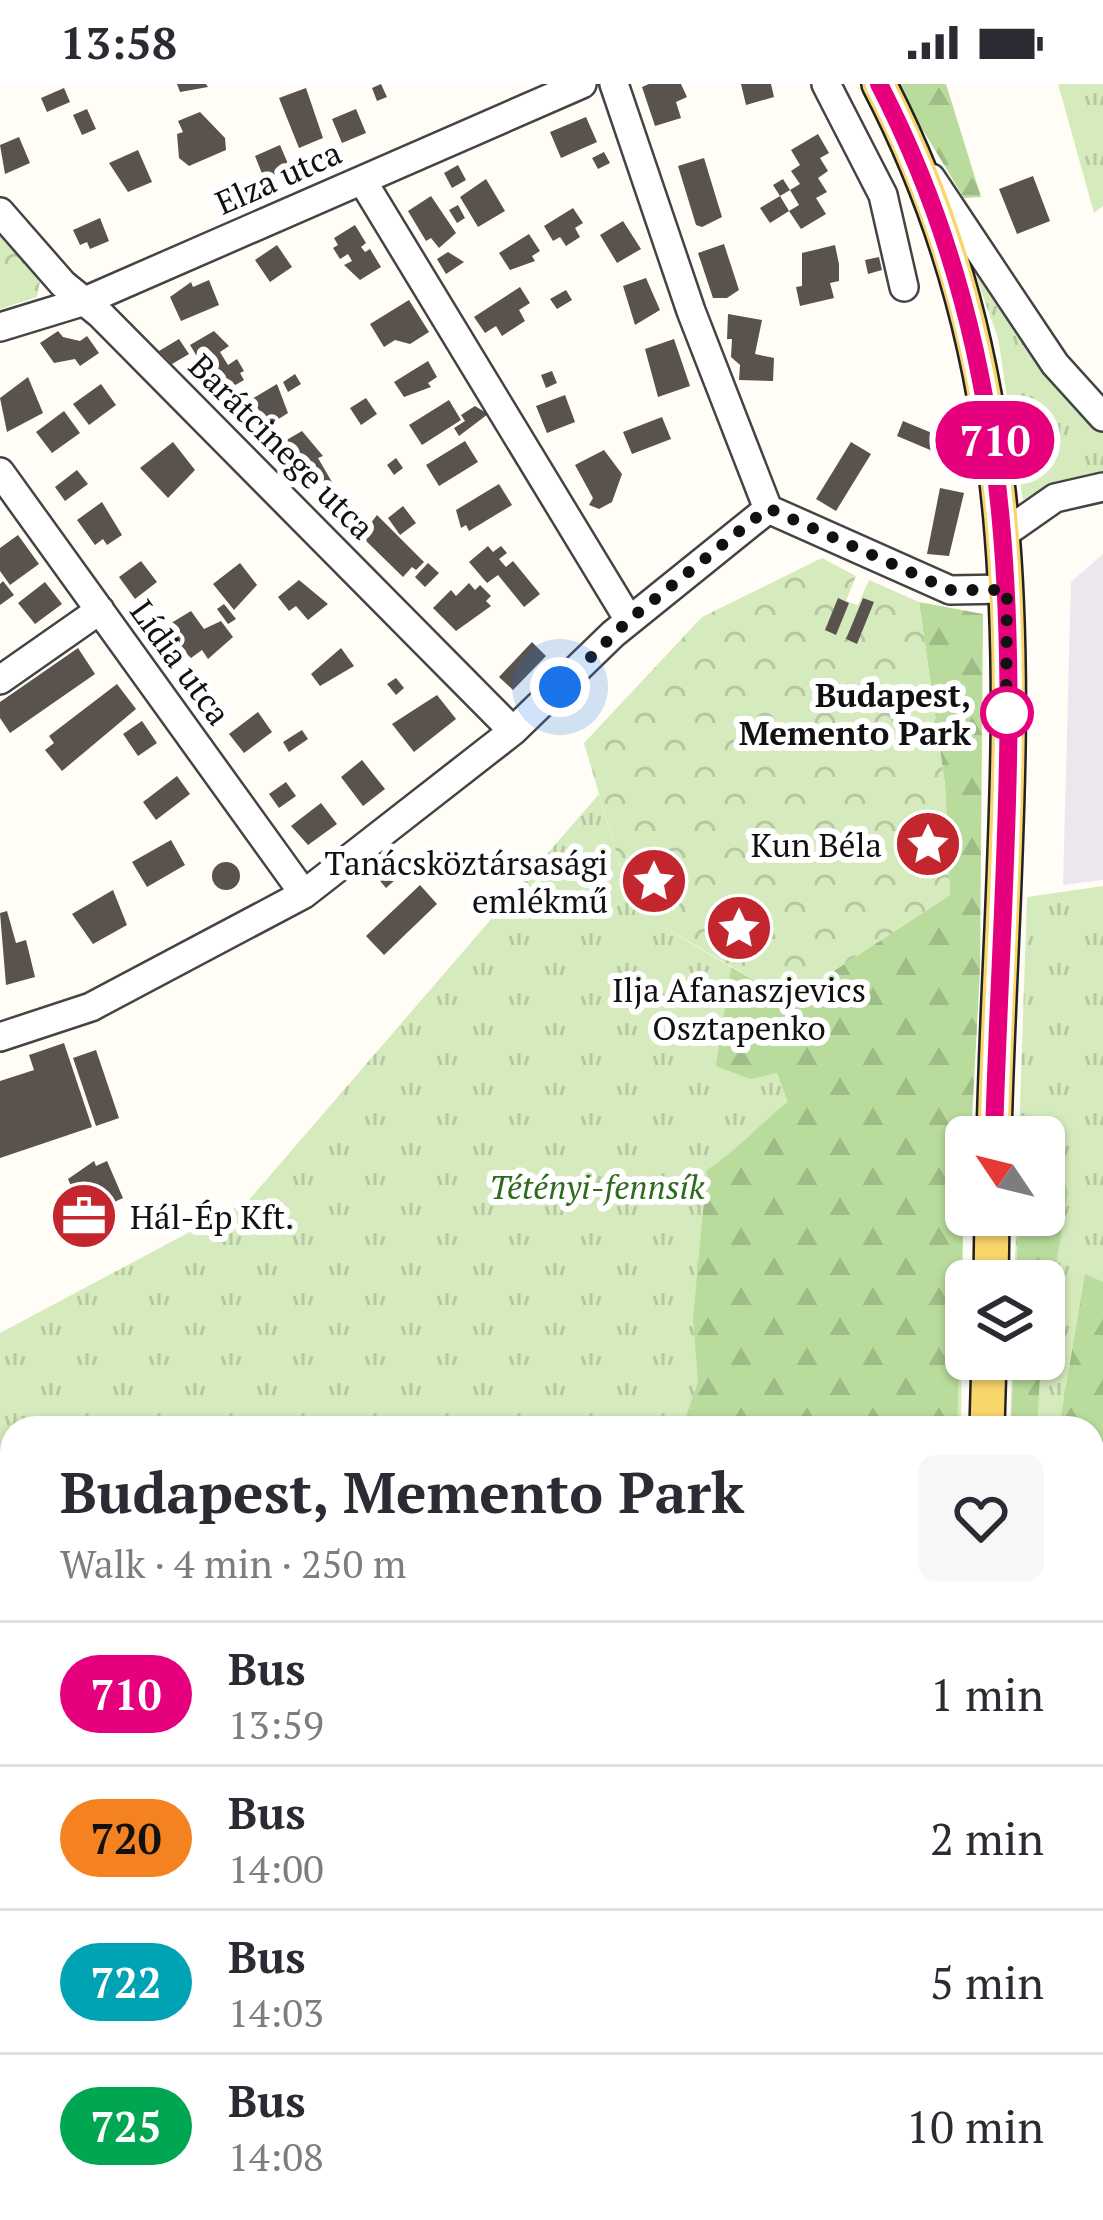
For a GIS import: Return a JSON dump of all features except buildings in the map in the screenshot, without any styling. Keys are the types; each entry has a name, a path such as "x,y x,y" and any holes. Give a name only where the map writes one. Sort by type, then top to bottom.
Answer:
{"main road":[{"path":"879,84 932,193 969,313 991,415 1005,533 994,1116"},
{"path":"987,1416 988,1380"}],"street":[{"name":"Elza utca","path":"0,327 85,301 582,84"},
{"path":"614,84 691,311 768,508 950,590 1007,590"},
{"path":"826,84 883,195 904,287"},
{"path":"911,149 1055,364 1103,417"},
{"path":"362,180 629,620"},
{"name":"Barátcinege utca","path":"0,212 513,731"},
{"name":"Lídia utca","path":"0,472 304,894"},
{"path":"1005,533 1055,498 1103,487"},
{"path":"0,1037 92,1007 304,894 513,731 629,620 768,508"},
{"path":"0,680 100,610"}],"shaded area":[{"path":"1103,554 1103,880 1063,885 1071,582"}],"green space":[{"path":"895,84 946,84 981,197 964,198"},
{"path":"1058,84 1103,84 1103,206 1094,213"},
{"path":"0,231 41,276 37,297 0,309"},
{"path":"961,235 1043,363 1103,431 1103,473 1053,483 1023,500 998,338"},
{"path":"822,558 856,576 846,601 858,605 869,580 919,602 945,785 950,895 789,1000 633,909 584,743 702,617"},
{"path":"919,602 983,614 980,970 972,1116 945,1116 945,1236 963,1236 962,1260 945,1260 945,1380 958,1380 957,1416 686,1416 698,1382 693,1318 707,1170 788,1102 777,1073 750,1079 716,1066 731,967 789,1000 950,895 945,785"},
{"name":"Tétényi-fennsík","path":"599,794 633,909 731,967 730,980 787,1011 966,903 964,1116 945,1116 945,1236 963,1236 963,1260 945,1260 945,1380 961,1380 961,1416 0,1416 0,1333 248,1201"},
{"path":"1103,886 1103,1416 1010,1416 1011,1380 1065,1380 1065,1260 1015,1260 1016,1236 1065,1236 1065,1116 1020,1116 1027,897"},
{"path":"1018,1236 1061,1236 1057,1260 1017,1260"},
{"path":"1085,1274 1103,1282 1103,1416 1061,1416"},
{"path":"1013,1380 1040,1380 1038,1416 1012,1416"}],"bus line":[{"name":"710","path":"879,84 932,193 959,273 1000,476 1008,613 994,1116"}],"place":[{"name":"Budapest, Memento Park","path":"1007,713"},
{"name":"Kun Béla","path":"928,844"},
{"name":"Tanácsköztársasági emlékmű","path":"654,881"},
{"name":"Ilja Afanaszjevics Osztapenko","path":"739,928"},
{"name":"Hál-Ép Kft.","path":"84,1216"}],"route":[{"path":"560,687 629,620 768,508 950,590 1007,590 1006,719 1007,713"}]}
